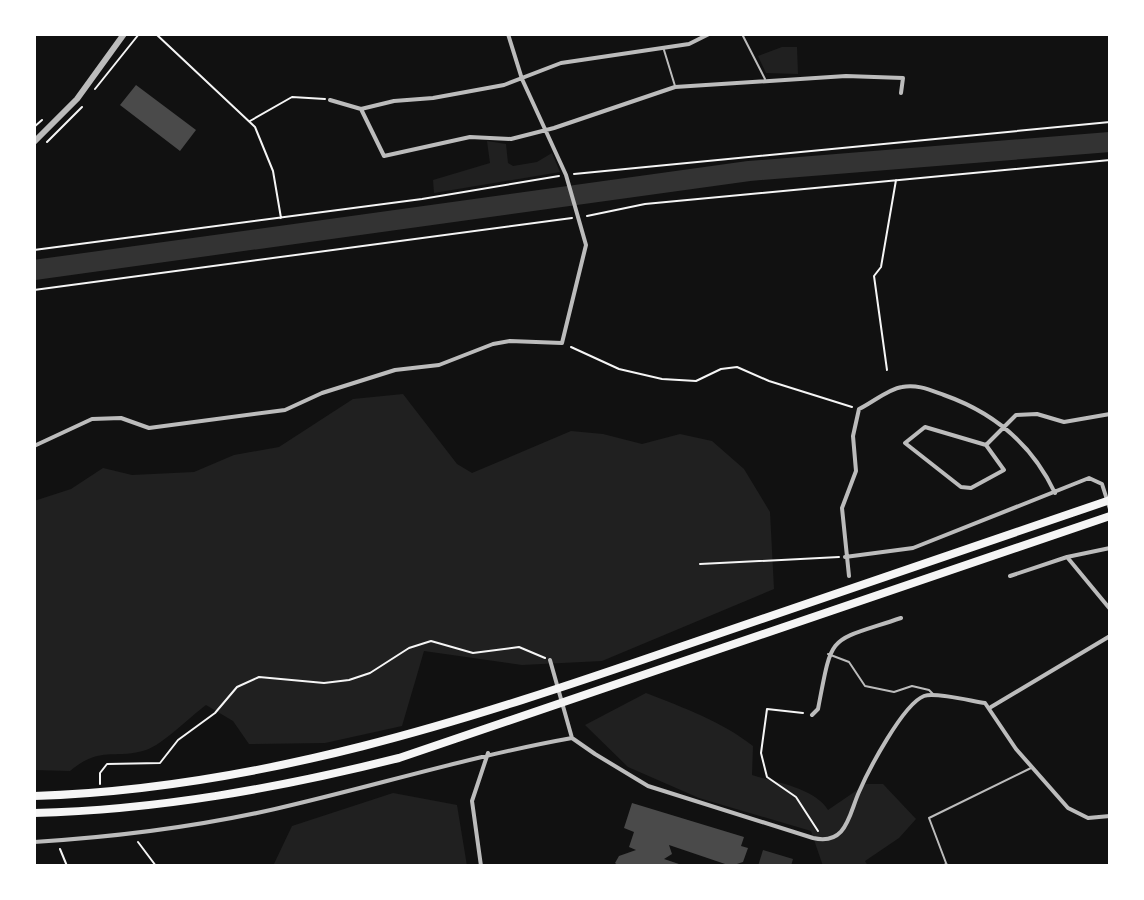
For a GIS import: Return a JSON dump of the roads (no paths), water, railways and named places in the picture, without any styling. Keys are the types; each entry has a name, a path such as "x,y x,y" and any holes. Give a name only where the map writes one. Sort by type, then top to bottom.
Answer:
{"highway":[{"path":"34,796 158,787 326,757 402,738 528,700 1110,500"},
{"path":"34,813 206,798 306,780 399,758 1110,516"}],"street":[{"path":"34,142 77,99 124,34"},
{"path":"34,446 92,419 121,418 149,428 285,410 322,393 395,370 439,365 493,344 510,341 562,343 585,255 579,218 566,175 522,79 509,35 516,34"},
{"path":"646,34 653,34"},
{"path":"330,100 361,109 522,79 561,63 699,41 709,34"},
{"path":"361,109 384,156 470,137 511,139 544,128 554,128 675,87 846,76 903,78 901,93"},
{"path":"849,576 842,508 856,471 853,436 859,409 899,387 923,387 982,410 1004,424 1038,462 1055,493"},
{"path":"986,445 1016,415 1026,413 1064,422 1110,414"},
{"path":"925,427 986,445 1004,470 971,488 961,487 905,443 925,427"},
{"path":"845,557 913,548 1089,478 1102,484 1110,509"},
{"path":"1010,576 1067,557 1110,548"},
{"path":"1067,557 1110,609"},
{"path":"812,715 818,709 828,654 842,637 901,618"},
{"path":"991,707 1110,636"},
{"path":"550,660 572,738 648,786 824,841 844,830 855,811 858,794 891,732 914,702 933,694 985,703 991,707 1016,749 1068,808 1088,818 1110,816"},
{"path":"34,842 135,834 274,809 488,753 572,738"},
{"path":"481,866 472,801 488,753"}],"lane":[{"path":"742,34 766,80"},
{"path":"663,48 675,87"},
{"path":"828,654 849,662 865,686 894,692 912,686 933,694"},
{"path":"947,866 929,818 1032,767"}],"waterway":[{"path":"34,270 749,171 1110,142"}]}
